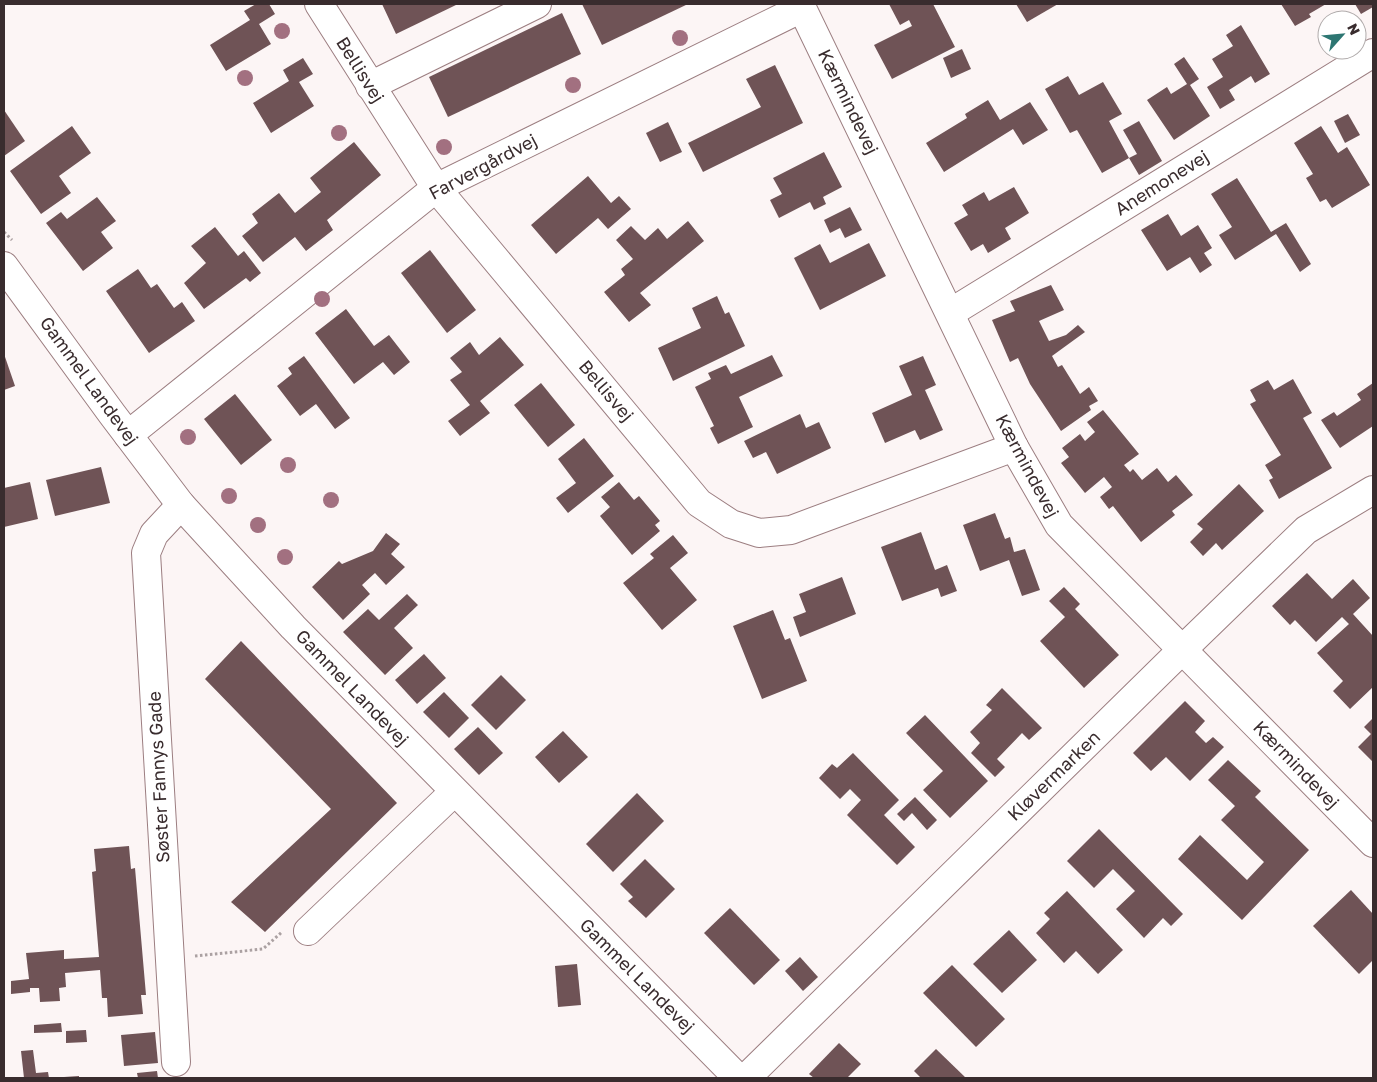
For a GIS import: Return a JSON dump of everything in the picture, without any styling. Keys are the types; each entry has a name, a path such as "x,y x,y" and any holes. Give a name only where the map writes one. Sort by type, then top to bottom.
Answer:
{"street":[{"name":"Bellisvej","path":"319,4 436,188 699,503 731,524 759,533 791,530 1014,447"},
{"path":"370,86 537,4"},
{"name":"Farvergårdvej","path":"128,435 436,188 801,6"},
{"name":"Kærmindevej","path":"801,6 1014,447 1059,525 1373,843"},
{"name":"Anemonevej","path":"950,313 1373,53"},
{"name":"Gammel Landevej","path":"4,266 181,505 293,628 738,1078"},
{"name":"Kløvermarken","path":"746,1078 1306,530 1373,490"},
{"name":"Søster Fannys Gade","path":"176,1062 146,553 154,534 181,505"},
{"path":"308,931 454,792"}],"path":[{"path":"170,959 263,950 282,931 308,931"}],"building":[{"path":"256,4 269,4 275,14 259,24 271,44 226,71 210,45 250,20 244,11"},
{"path":"382,4 458,4 396,34"},
{"path":"582,4 688,4 602,45"},
{"path":"889,4 933,4 955,47 892,79 874,45 912,26 909,20 900,25"},
{"path":"1016,4 1058,4 1027,22"},
{"path":"1281,4 1326,4 1309,14 1311,17 1295,26"},
{"path":"1355,4 1373,4 1373,7 1367,10 1359,10"},
{"path":"562,13 581,54 448,117 429,77"},
{"path":"1241,25 1270,74 1255,83 1251,76 1229,90 1235,100 1220,109 1207,87 1223,77 1212,59 1233,46 1226,35"},
{"path":"962,49 971,69 951,78 943,58"},
{"path":"1184,57 1199,79 1190,85 1210,116 1174,140 1147,100 1167,87 1171,94 1187,84 1174,64"},
{"path":"303,58 313,74 299,82 314,106 271,133 253,103 289,81 283,70"},
{"path":"775,65 803,123 703,172 688,143 761,107 746,79"},
{"path":"1068,76 1079,95 1103,82 1122,114 1109,121 1129,158 1102,173 1077,130 1070,133 1045,89"},
{"path":"988,100 1000,120 1030,102 1048,130 1023,145 1013,129 944,172 926,143 967,118 965,114"},
{"path":"4,110 25,141 4,156"},
{"path":"1348,114 1360,135 1345,143 1334,121"},
{"path":"1139,121 1162,161 1139,175 1129,158 1137,154 1123,130"},
{"path":"668,122 682,152 660,162 646,133"},
{"path":"72,126 91,153 59,176 71,193 41,214 10,171"},
{"path":"1321,126 1338,153 1347,147 1370,185 1332,208 1326,199 1320,202 1306,178 1313,174 1294,143"},
{"path":"354,142 381,175 327,220 333,230 306,251 295,237 263,262 242,236 258,223 252,214 279,193 295,213 321,192 310,178"},
{"path":"824,152 842,187 823,197 826,204 814,210 810,202 779,218 770,200 782,194 773,178"},
{"path":"588,176 611,203 619,196 631,209 608,229 598,218 556,254 531,225"},
{"path":"1237,178 1271,232 1286,223 1311,264 1300,272 1276,234 1235,260 1219,235 1232,227 1211,194"},
{"path":"1014,187 1029,213 1005,228 1011,239 988,253 983,244 971,251 954,223 968,215 962,205 984,192 989,201"},
{"path":"97,197 116,221 101,232 113,248 83,271 46,223 61,212 67,219"},
{"path":"850,207 862,230 845,238 840,228 830,233 824,220"},
{"path":"1168,214 1181,236 1198,225 1212,248 1204,253 1212,265 1200,273 1190,257 1167,271 1141,230"},
{"path":"688,221 704,241 640,293 651,305 629,322 604,292 625,275 621,269 633,259 616,240 631,226 645,240 658,228 667,239"},
{"path":"215,227 238,256 244,251 261,273 250,282 246,278 204,309 184,283 206,263 191,246"},
{"path":"869,243 886,276 820,310 794,258 820,244 830,263"},
{"path":"430,250 476,310 447,333 401,273"},
{"path":"138,269 151,288 157,284 174,308 182,302 195,321 149,353 106,291"},
{"path":"1051,285 1064,310 1039,321 1049,341 1066,335 1078,325 1085,332 1052,356 1058,367 1062,365 1080,394 1089,387 1098,401 1089,406 1091,410 1061,431 1030,384 1018,358 1010,362 992,320 1015,311 1010,301"},
{"path":"717,296 725,314 729,312 745,346 673,381 658,348 701,328 692,308"},
{"path":"346,309 374,346 389,335 410,362 394,375 383,362 354,384 315,333"},
{"path":"500,337 524,365 480,401 490,413 460,436 448,421 470,405 450,380 462,372 450,358 470,342 479,355"},
{"path":"4,354 15,386 4,390"},
{"path":"772,355 783,376 739,397 753,427 718,444 710,428 714,426 695,387 711,379 708,373 726,365 731,374"},
{"path":"304,356 350,418 335,429 316,404 300,416 277,386 292,374 288,368"},
{"path":"923,356 936,385 925,390 943,430 920,440 915,430 885,443 872,413 912,395 899,366"},
{"path":"1293,379 1312,413 1303,418 1332,468 1279,499 1269,480 1273,478 1265,465 1281,455 1250,404 1256,401 1250,390 1268,380 1274,390"},
{"path":"541,383 575,425 548,447 514,405"},
{"path":"1373,383 1373,426 1340,448 1321,420 1334,412 1337,416 1361,400 1357,394"},
{"path":"235,394 272,440 241,465 204,419"},
{"path":"1103,410 1139,454 1124,465 1130,472 1133,469 1142,480 1157,468 1168,482 1176,475 1193,495 1172,511 1175,515 1141,542 1113,506 1109,509 1100,497 1112,487 1104,477 1085,493 1061,463 1069,457 1062,448 1080,434 1085,441 1095,432 1087,422"},
{"path":"800,414 806,428 819,422 831,448 777,474 766,452 753,458 744,441"},
{"path":"584,438 614,476 568,513 556,498 576,483 558,459"},
{"path":"101,467 110,503 55,516 46,480"},
{"path":"30,482 38,519 4,527 4,488"},
{"path":"619,482 634,500 639,496 660,521 655,525 660,531 632,555 600,516 610,507 601,497"},
{"path":"1239,484 1264,511 1222,550 1216,543 1203,556 1190,542 1203,529 1197,524"},
{"path":"995,513 1005,539 1010,537 1014,552 1025,549 1040,590 1022,596 1009,560 980,571 963,525"},
{"path":"921,532 935,570 947,565 957,591 941,597 938,588 902,601 881,547"},
{"path":"386,533 400,544 391,554 405,567 386,585 375,573 362,585 370,594 343,620 312,587 339,561 342,564 373,551"},
{"path":"673,535 688,553 670,568 697,600 662,630 623,583 654,558 650,554"},
{"path":"1307,573 1332,599 1353,579 1370,598 1353,614 1373,636 1373,687 1350,709 1333,691 1343,681 1317,653 1349,624 1342,617 1316,642 1295,620 1290,625 1272,606"},
{"path":"842,577 856,614 800,637 793,617 806,612 799,594"},
{"path":"1064,587 1080,604 1075,609 1119,655 1084,688 1040,641 1065,617 1049,601"},
{"path":"407,594 418,605 394,628 413,648 385,675 343,632 368,609 379,620"},
{"path":"773,610 785,640 790,638 807,681 762,699 733,626"},
{"path":"241,641 397,803 265,932 231,902 331,809 205,679"},
{"path":"424,654 446,678 417,704 395,680"},
{"path":"501,675 526,700 496,730 471,705"},
{"path":"1002,688 1042,728 1029,740 1022,733 997,759 1005,767 995,777 971,753 980,743 970,732 992,710 986,705"},
{"path":"444,692 469,718 449,738 423,712"},
{"path":"1185,701 1205,721 1195,732 1206,743 1213,737 1224,747 1190,781 1166,757 1151,771 1133,753"},
{"path":"925,715 988,781 950,818 923,790 943,771 906,733"},
{"path":"1373,718 1373,762 1358,747 1371,734 1364,727"},
{"path":"478,727 503,753 479,775 454,749"},
{"path":"563,731 588,757 559,783 535,757"},
{"path":"853,753 899,800 884,815 915,847 897,865 847,815 861,800 850,789 840,799 819,778 832,764 837,768"},
{"path":"1228,760 1261,791 1255,797 1309,850 1242,920 1178,859 1200,835 1247,880 1264,862 1221,820 1235,806 1208,780"},
{"path":"637,793 664,821 613,872 586,844"},
{"path":"915,797 937,820 927,830 912,813 904,821 897,814"},
{"path":"1099,829 1183,914 1171,926 1163,918 1144,938 1116,909 1135,891 1113,869 1094,888 1067,861"},
{"path":"129,846 131,869 135,868 146,995 141,995 143,1014 108,1017 107,998 102,998 100,970 65,973 66,987 59,988 60,1001 40,1002 39,988 30,988 30,992 11,994 11,981 29,979 26,953 64,950 64,959 99,957 92,872 96,871 94,849"},
{"path":"645,859 675,889 646,918 628,901 633,897 620,884"},
{"path":"1351,890 1373,914 1373,960 1359,974 1313,926"},
{"path":"1067,891 1123,950 1098,974 1076,951 1064,963 1036,933 1050,919 1044,913"},
{"path":"730,908 780,960 754,985 704,933"},
{"path":"1009,930 1037,960 1002,993 973,964"},
{"path":"800,957 818,977 803,991 785,971"},
{"path":"577,964 581,1005 558,1007 555,966"},
{"path":"952,965 1005,1019 976,1047 923,993"},
{"path":"61,1023 62,1032 34,1033 34,1025"},
{"path":"86,1030 87,1042 66,1043 66,1031"},
{"path":"155,1032 158,1063 124,1066 121,1035"},
{"path":"839,1043 861,1064 847,1078 814,1078 809,1074"},
{"path":"936,1049 966,1078 921,1078 914,1071"},
{"path":"33,1050 36,1073 48,1072 49,1078 24,1078 21,1051"},
{"path":"157,1071 158,1078 138,1078 137,1073"},
{"path":"79,1076 79,1078 64,1078 64,1077"}]}
